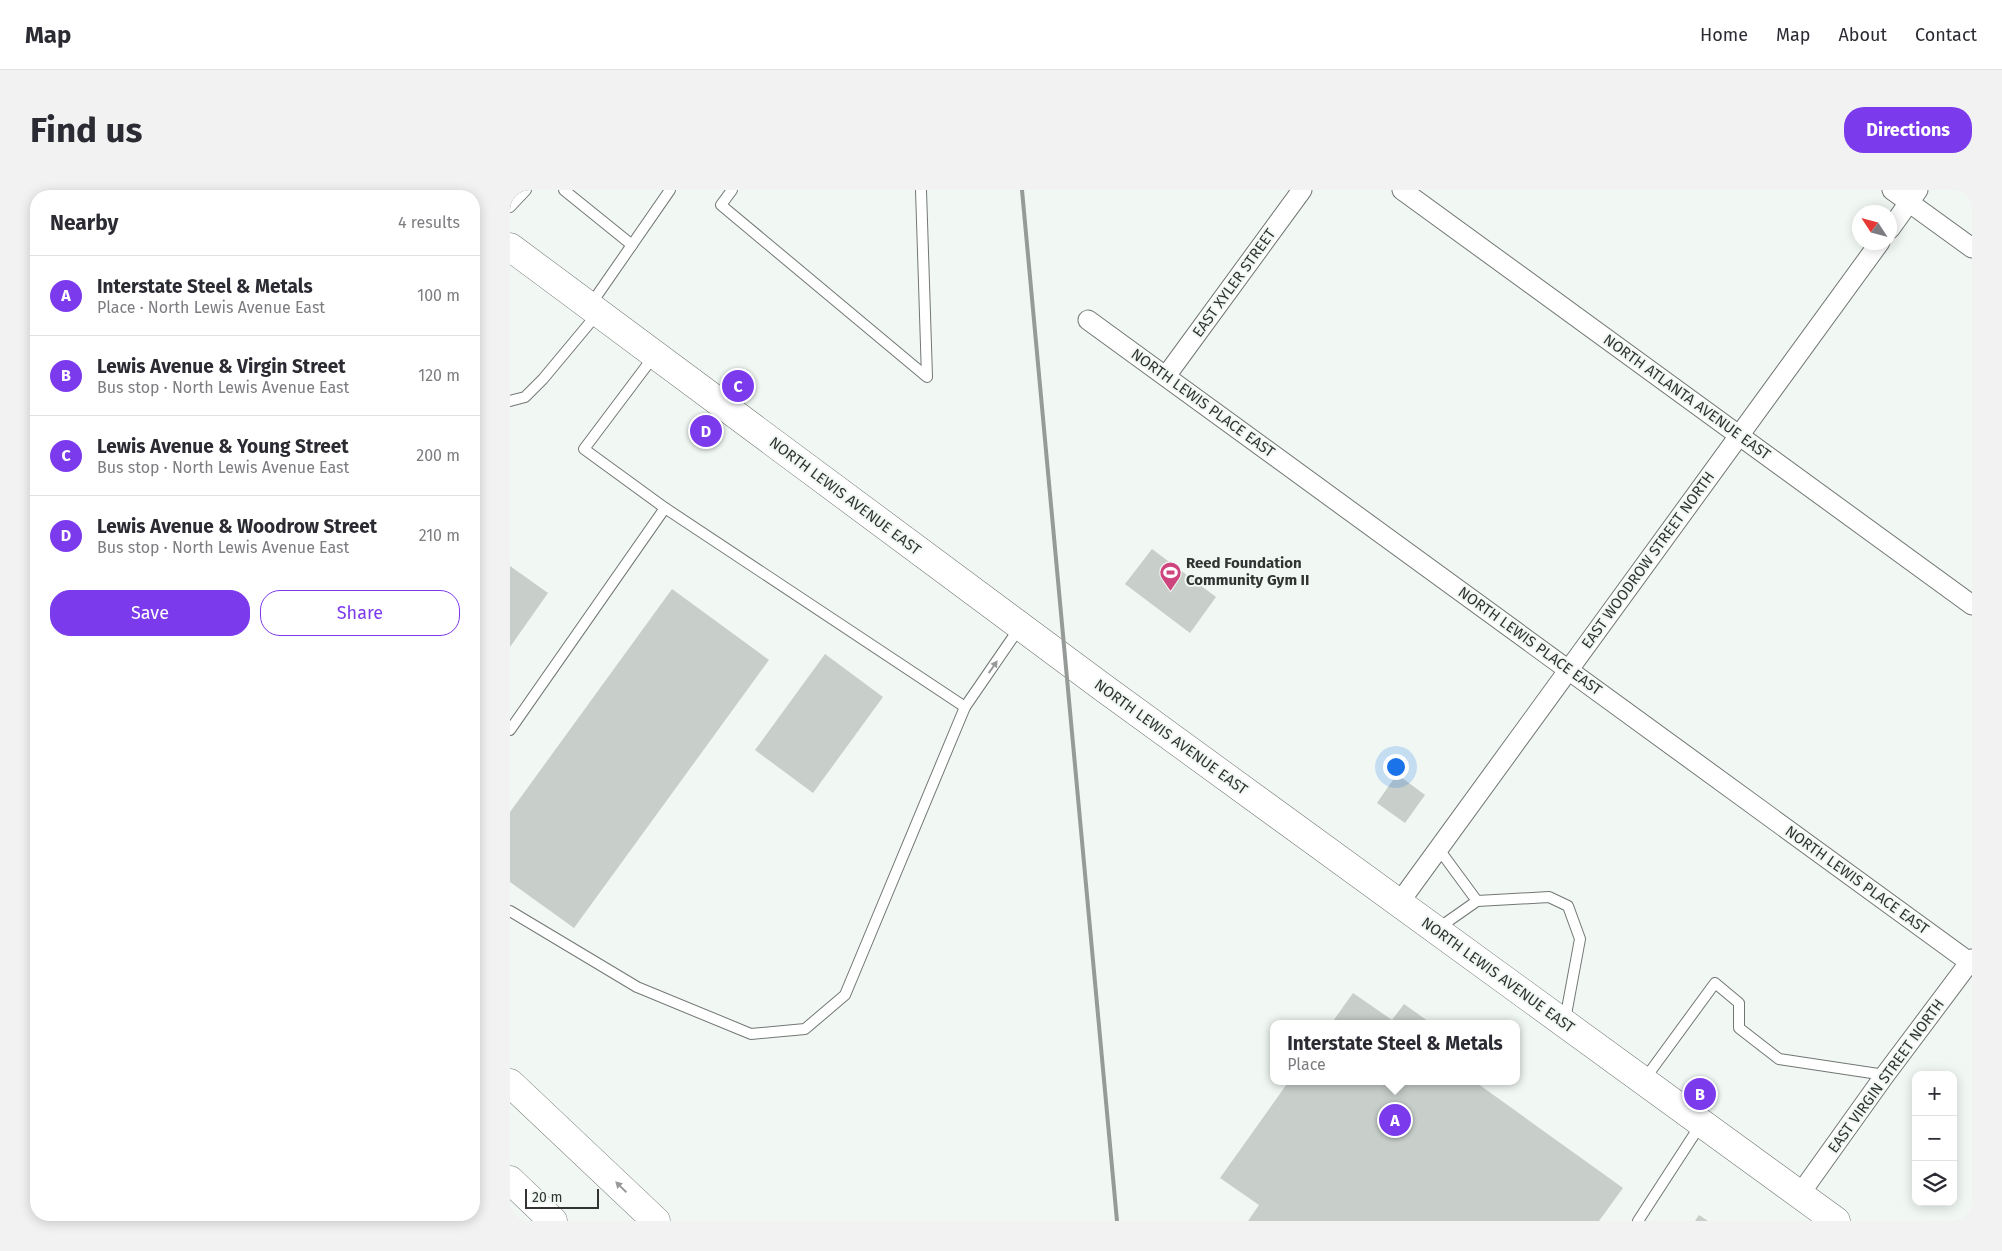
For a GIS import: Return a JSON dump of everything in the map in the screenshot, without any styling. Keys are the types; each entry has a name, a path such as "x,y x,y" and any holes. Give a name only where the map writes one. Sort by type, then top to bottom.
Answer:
{"main road":[{"name":"NORTH LEWIS AVENUE EAST","path":"510,247 1021,627 1836,1221"},
{"path":"510,1083 656,1221"},
{"path":"510,1180 553,1221"}],"street":[{"name":"EAST XYLER STREET","path":"1166,376 1302,190"},
{"name":"NORTH ATLANTA AVENUE EAST","path":"1402,190 1972,605"},
{"path":"1892,190 1913,196 1972,248"},
{"path":"1897,219 1913,196"},
{"name":"EAST WOODROW STREET NORTH","path":"1399,903 1874,250"},
{"name":"NORTH LEWIS PLACE EAST","path":"1088,320 1971,962"},
{"name":"EAST VIRGIN STREET NORTH","path":"1800,1194 1885,1075 1971,962"}],"lane":[{"path":"510,207 526,190"},
{"path":"564,190 632,245"},
{"path":"510,401 526,397 543,379 594,309 632,245 670,190"},
{"path":"732,190 721,205 927,377 921,190"},
{"path":"654,355 584,449 665,508 965,707"},
{"path":"510,730 665,508"},
{"path":"510,911 637,987 751,1034 805,1029 845,995 965,707 1021,627"},
{"path":"1438,848 1476,901"},
{"path":"1436,930 1476,901 1549,897 1568,906 1580,939 1564,1023"},
{"path":"1643,1080 1715,983 1739,1003 1739,1028 1779,1059 1885,1075"},
{"path":"1638,1221 1702,1124"}],"building":[{"name":"Reed Foundation Community Gym II","path":"1152,549 1216,597 1190,633 1125,584"},
{"path":"510,566 548,593 510,647"},
{"path":"672,589 769,660 574,928 510,882 510,812"},
{"path":"825,654 883,697 813,793 755,750"},
{"path":"1397,774 1425,795 1405,823 1377,803"},
{"path":"1353,993 1392,1020 1334,1020"},
{"path":"1404,1004 1426,1020 1392,1020"},
{"path":"1286,1085 1480,1085 1623,1188 1599,1221 1248,1221 1259,1205 1220,1178"},
{"path":"1699,1215 1708,1221 1695,1221"}],"railway":[{"path":"1022,190 1117,1221"}],"place":[{"name":"Lewis Avenue & Young Street","path":"738,386"},
{"name":"Lewis Avenue & Woodrow Street","path":"706,431"},
{"name":"Reed Foundation Community Gym II","path":"1170,591"},
{"name":"Lewis Avenue & Virgin Street","path":"1700,1094"},
{"name":"Interstate Steel & Metals","path":"1395,1120"}]}
